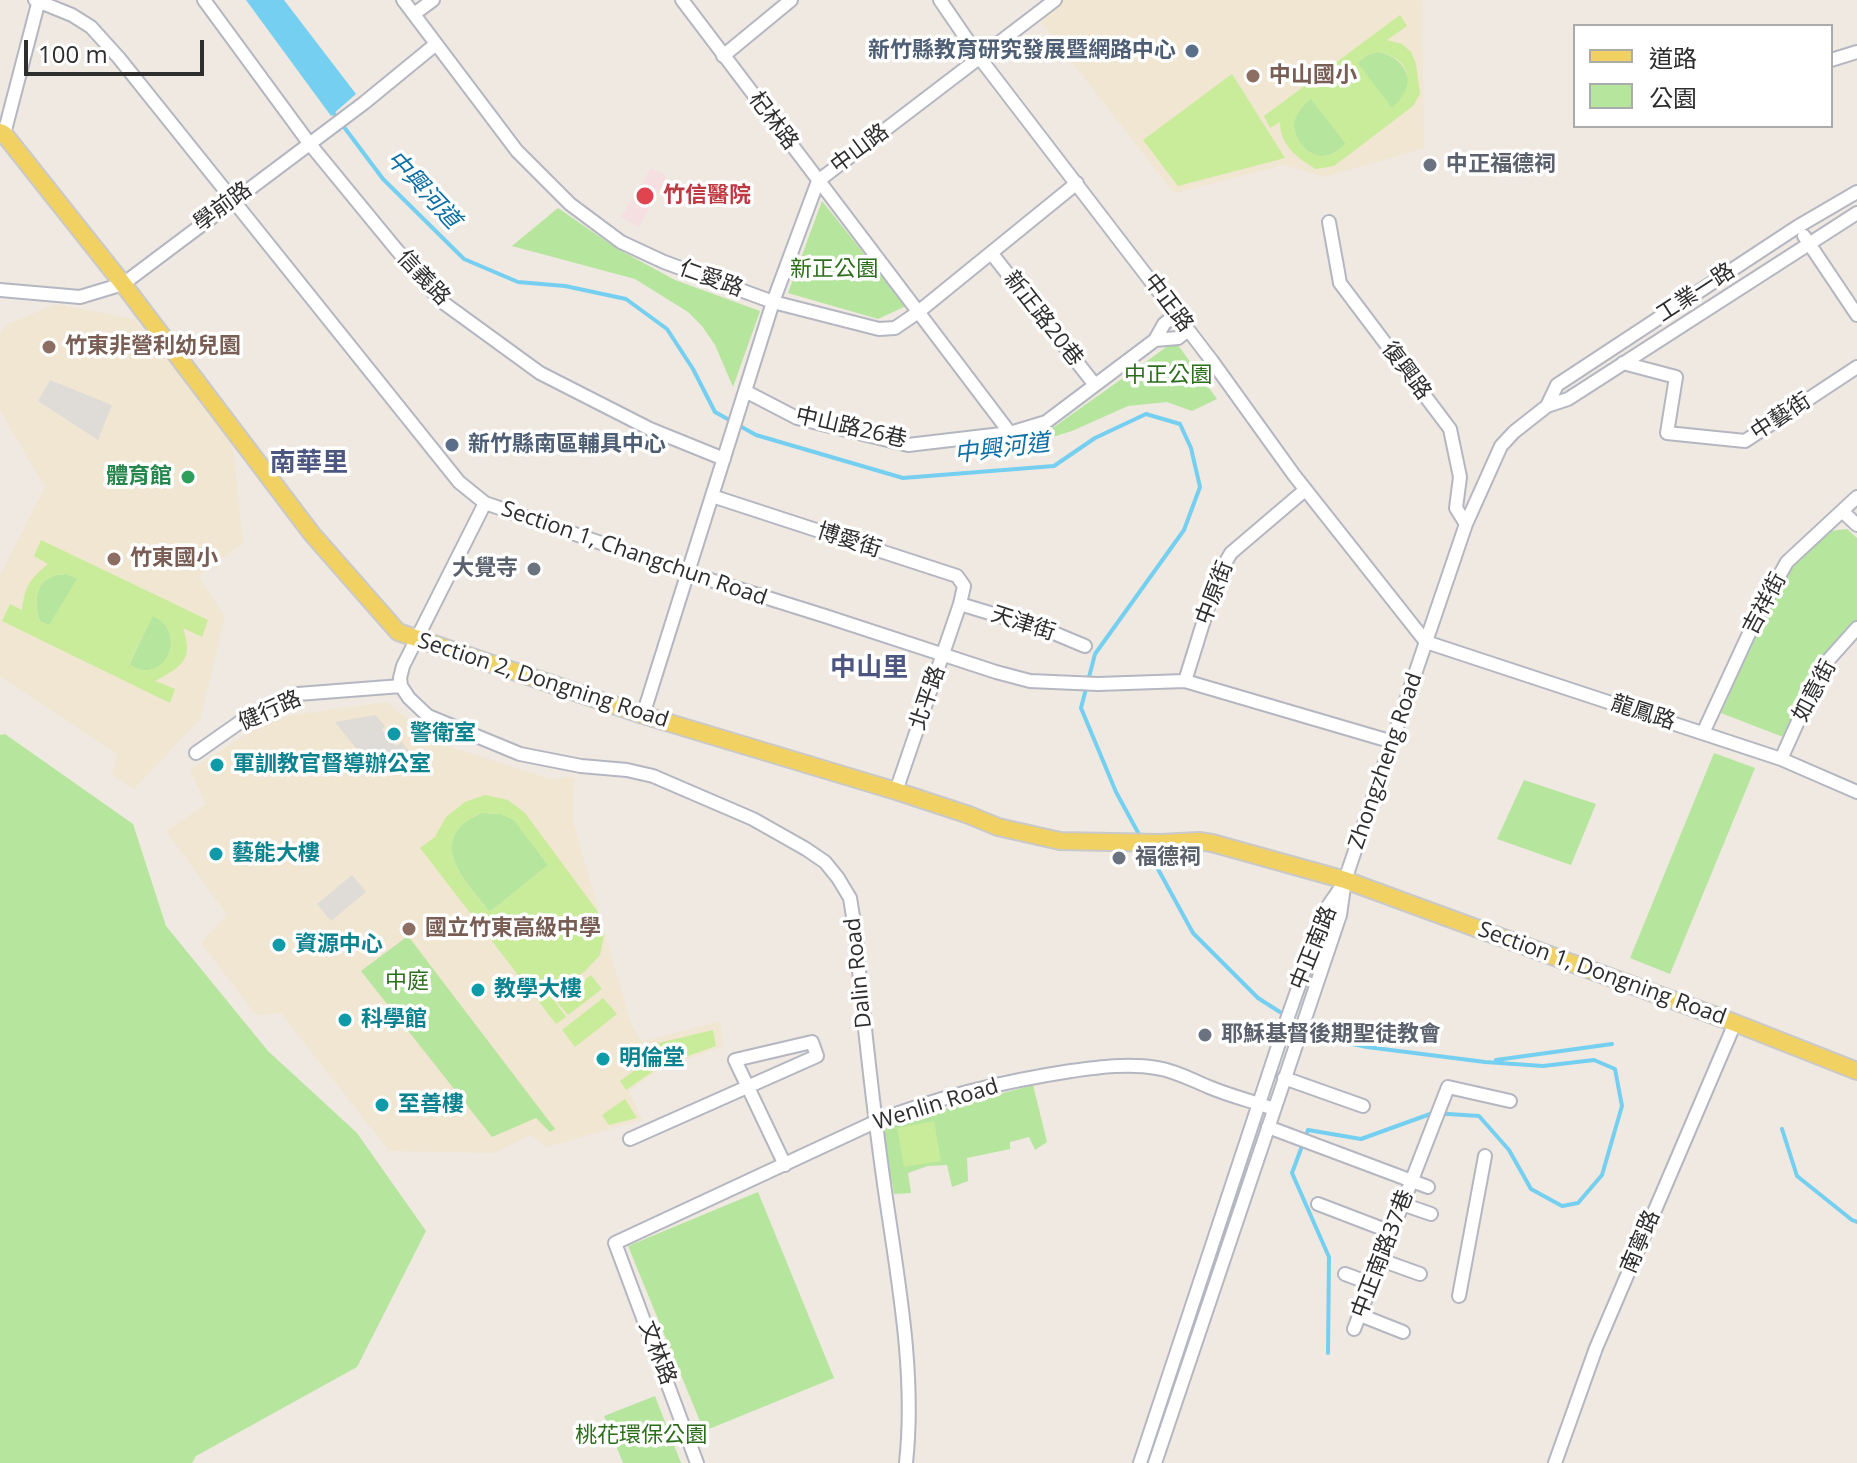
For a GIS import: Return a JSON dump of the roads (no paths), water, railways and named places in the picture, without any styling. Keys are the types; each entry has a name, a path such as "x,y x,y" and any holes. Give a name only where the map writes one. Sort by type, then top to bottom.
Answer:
{"main road":[{"name":"Section 2, Dongning Road","path":"2,133 123,284 312,534 398,632 643,715 896,791 998,827 1060,841 1199,841 1345,880"},
{"name":"Section 1, Dongning Road","path":"1345,880 1857,1071"}],"street":[{"path":"2,133 37,0"},
{"name":"Section 1, Changchun Road","path":"37,0 91,27 119,58 459,482 485,503 688,573 1030,681 1073,684 1185,681 1393,742"},
{"name":"信義路","path":"204,0 309,143 441,301 540,373 650,429 724,459"},
{"name":"仁愛路","path":"403,0 517,151 570,204 621,242 664,262 773,302 879,329 895,328 992,254 1077,183"},
{"path":"414,14 433,0"},
{"name":"杞林路","path":"682,0 1010,433"},
{"path":"723,56 791,0"},
{"name":"中正路","path":"940,0 979,57 1249,410 1305,490 1426,642"},
{"name":"中山路","path":"724,459 773,302 818,181 1055,0"},
{"name":"學前路","path":"123,284 364,103 436,44"},
{"path":"1833,59 1857,52"},
{"name":"工業一路","path":"1547,406 1557,385 1797,227 1857,192"},
{"name":"工業一路","path":"1426,642 1466,524 1501,446 1514,432 1547,406 1568,399 1857,213"},
{"name":"復興路","path":"1329,222 1340,283 1450,429 1460,477 1456,508 1466,524"},
{"path":"1797,227 1857,315"},
{"name":"新正路20巷","path":"992,254 1095,385"},
{"path":"0,290 80,297 123,284"},
{"path":"1155,340 1164,324 1176,314"},
{"path":"1155,340 1178,338 1188,330"},
{"name":"中山路26巷","path":"745,391 797,418 908,445 1010,433 1046,422 1155,340"},
{"name":"中藝街","path":"1623,363 1676,377 1667,433 1745,441 1857,367"},
{"path":"643,715 724,459"},
{"name":"中原街","path":"1185,681 1218,575 1231,553 1305,490"},
{"name":"博愛街","path":"712,496 957,576 964,586 960,604"},
{"name":"吉祥街","path":"1703,733 1758,614 1787,562 1857,497"},
{"path":"401,686 403,666 415,639 485,503"},
{"path":"1842,511 1857,525"},
{"name":"天津街","path":"960,604 1049,631 1085,646"},
{"name":"北平路","path":"896,791 960,604"},
{"name":"如意街","path":"1781,759 1823,666 1857,628"},
{"name":"龍鳳路","path":"1426,642 1781,759 1857,792"},
{"name":"Zhongzheng Road","path":"1345,880 1426,642"},
{"name":"健行路","path":"196,753 243,720 298,694 401,686"},
{"name":"Dalin Road","path":"401,686 428,716 520,754 653,776 753,819 825,862 838,878 850,898 855,929 875,1122 909,1374 906,1463"},
{"name":"中正南路","path":"1140,1463 1290,1009 1326,909 1345,880"},
{"name":"中正南路","path":"1155,1463 1340,915 1345,880"},
{"name":"南寧路","path":"1555,1463 1601,1335 1735,1023"},
{"path":"630,1139 747,1088 817,1056 812,1042 735,1060 747,1088 785,1165"},
{"name":"Wenlin Road","path":"697,1463 615,1243 875,1122 908,1109 986,1087 1110,1065 1157,1068 1274,1109"},
{"path":"1284,1078 1363,1106"},
{"name":"中正南路37巷","path":"1354,1329 1448,1087 1510,1101"},
{"name":"中正南路37巷","path":"1268,1127 1411,1180"},
{"path":"1459,1296 1485,1156"},
{"path":"1411,1180 1428,1187"},
{"path":"1318,1204 1391,1232"},
{"path":"1402,1204 1431,1214"},
{"path":"1381,1260 1420,1274"},
{"path":"1345,1274 1372,1284"},
{"path":"1360,1315 1403,1332"}],"water":[{"path":"246,0 284,0 356,94 331,116"},
{"path":"355,751 362,757 387,764 383,772 347,760"}],"waterway":[{"name":"中興河道","path":"332,111 383,179 464,259 518,282 565,286 626,299 667,329 693,369 715,412 756,435 903,478 1054,466 1095,438 1146,414 1180,424 1191,448 1200,487 1184,530 1095,654 1081,708 1116,792 1141,838"},
{"path":"1147,849 1193,933 1258,998 1319,1037 1367,1047 1485,1062 1543,1066 1594,1060 1615,1069 1622,1106 1602,1175 1578,1203 1562,1206 1531,1189 1509,1150 1479,1116 1433,1113 1361,1139 1308,1130 1292,1173 1329,1257 1328,1353"},
{"path":"1496,1060 1612,1044"},
{"path":"1782,1129 1797,1176 1857,1222"}],"place":[{"name":"新竹縣教育研究發展暨網路中心","path":"1192,51"},
{"name":"中山國小","path":"1253,76"},
{"name":"中正福德祠","path":"1430,165"},
{"name":"竹信醫院","path":"645,196"},
{"name":"竹東非營利幼兒園","path":"49,347"},
{"name":"新竹縣南區輔具中心","path":"452,445"},
{"name":"體育館","path":"188,477"},
{"name":"竹東國小","path":"114,559"},
{"name":"大覺寺","path":"534,569"},
{"name":"警衛室","path":"394,734"},
{"name":"軍訓教官督導辦公室","path":"217,765"},
{"name":"藝能大樓","path":"216,854"},
{"name":"福德祠","path":"1119,858"},
{"name":"國立竹東高級中學","path":"409,929"},
{"name":"資源中心","path":"279,945"},
{"name":"教學大樓","path":"478,990"},
{"name":"科學館","path":"345,1020"},
{"name":"耶穌基督後期聖徒教會","path":"1205,1035"},
{"name":"明倫堂","path":"603,1059"},
{"name":"至善樓","path":"382,1105"}],"district":[{"name":"南華里","path":"309,464"},
{"name":"中山里","path":"869,669"}],"park label":[{"name":"新正公園","path":"834,270"},
{"name":"中正公園","path":"1168,376"},
{"name":"中庭","path":"407,982"},
{"name":"桃花環保公園","path":"641,1436"}]}
